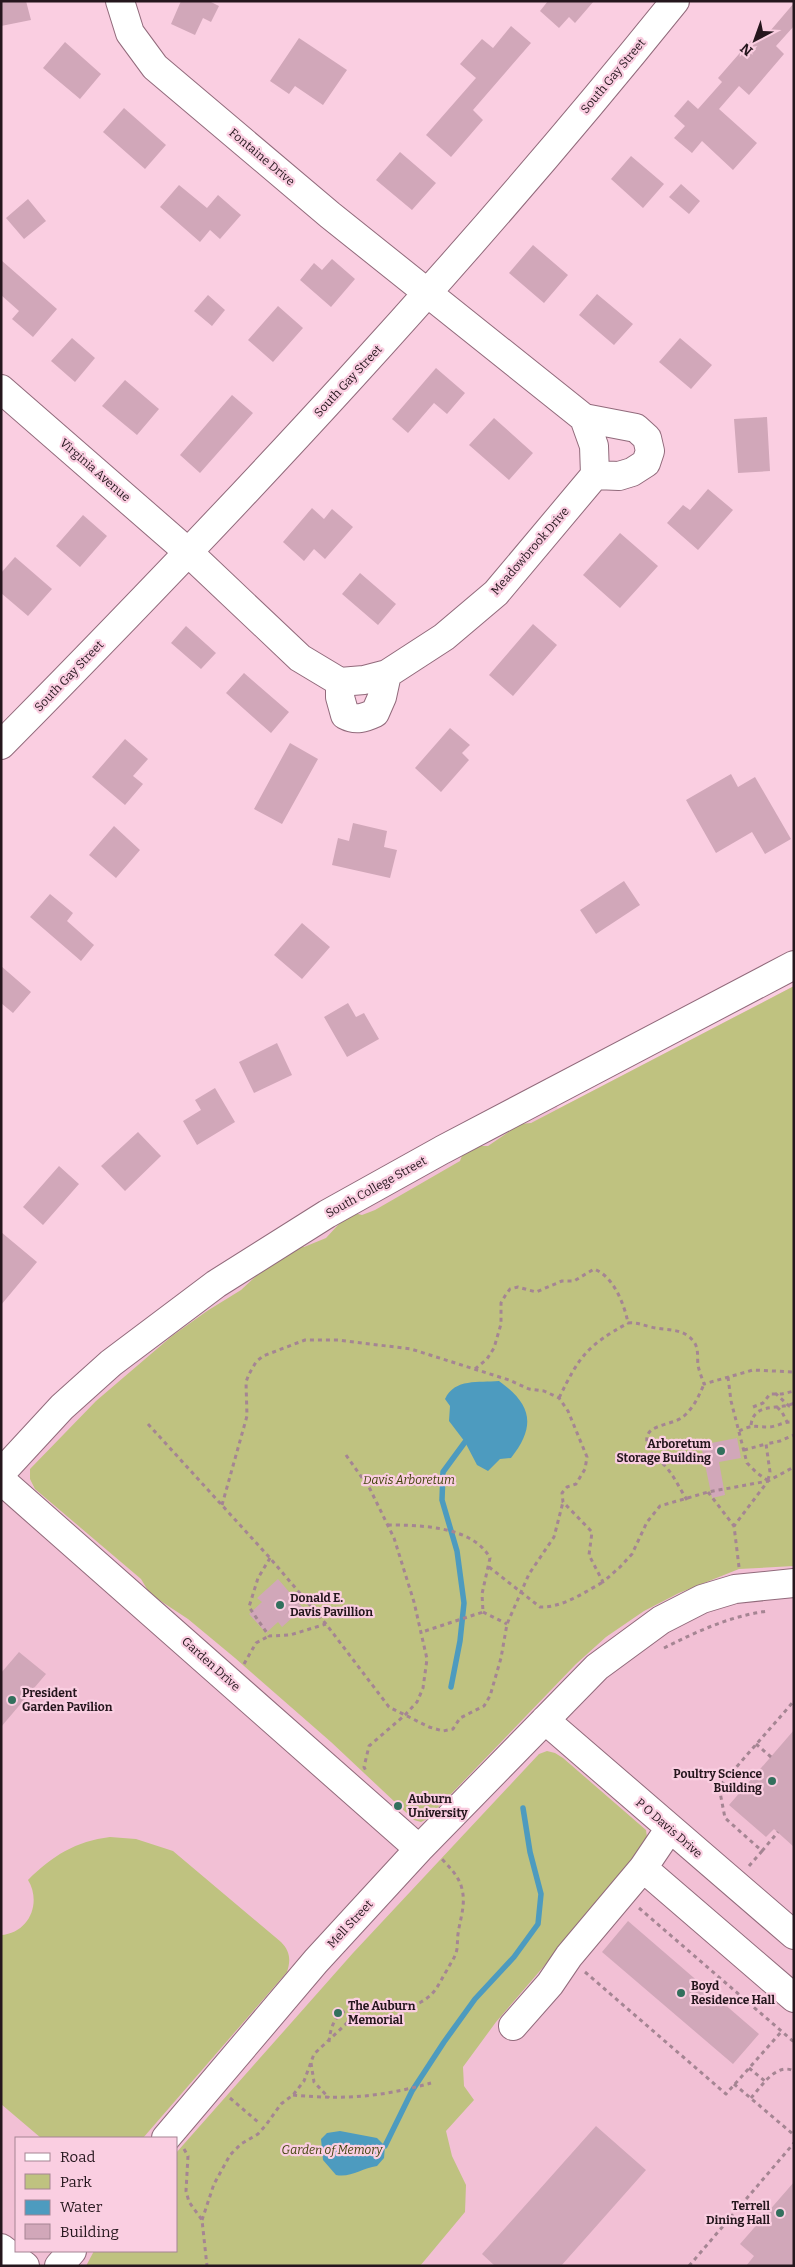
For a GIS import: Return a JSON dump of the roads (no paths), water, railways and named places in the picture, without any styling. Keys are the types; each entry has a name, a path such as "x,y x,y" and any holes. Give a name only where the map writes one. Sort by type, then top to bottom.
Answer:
{"street":[{"name":"Fontaine Drive","path":"120,1 130,33 155,67 330,215 429,293"},
{"name":"South Gay Street","path":"1,745 188,552 429,293 675,1"},
{"path":"429,293 584,418 636,428 647,438 650,452 646,463 632,472 619,476 595,475 594,446 584,418"},
{"name":"Virginia Avenue","path":"1,389 188,552"},
{"name":"Meadowbrook Drive","path":"340,682 364,680 386,674 444,637 496,593 595,475"},
{"path":"188,552 300,658 340,682 340,697 345,715 352,719 363,718 376,713 382,696 386,674"},
{"name":"South College Street","path":"1,1473 62,1407 104,1370 216,1284 327,1214 434,1155 794,965"},
{"name":"Garden Drive","path":"1,1480 430,1853"},
{"name":"Mell Street","path":"178,2137 316,1961 430,1853 545,1720 597,1667 661,1620 702,1599 735,1589 794,1583"},
{"name":"P O Davis Drive","path":"545,1720 794,1935"},
{"path":"513,2026 550,1984 568,1956 642,1868 670,1828"},
{"path":"642,1868 794,1998"},
{"path":"1,2248 25,2266"},
{"path":"59,2266 71,2252"}],"water":[{"path":"499,1381 518,1398 524,1407 527,1425 525,1435 511,1458 500,1459 488,1471 477,1465 465,1442 449,1421 450,1406 445,1399 449,1392 461,1385 475,1382"},
{"path":"340,2131 377,2138 385,2146 384,2158 377,2166 352,2174 336,2175 323,2160 321,2139 327,2133"}],"waterway":[{"path":"451,1687 460,1641 464,1603 457,1551 442,1500 443,1472 465,1442"},
{"path":"385,2146 412,2091 444,2042 475,1999 514,1957 538,1924 541,1894 530,1852 523,1808"}],"place":[{"name":"Arboretum Storage Building","path":"721,1451"},
{"name":"Donald E. Davis Pavillion","path":"280,1605"},
{"name":"President Garden Pavilion","path":"12,1700"},
{"name":"Poultry Science Building","path":"772,1781"},
{"name":"Auburn University","path":"398,1806"},
{"name":"Boyd Residence Hall","path":"681,1993"},
{"name":"The Auburn Memorial","path":"338,2013"},
{"name":"Terrell Dining Hall","path":"780,2213"}],"park label":[{"name":"Davis Arboretum","path":"409,1480"},
{"name":"Garden of Memory","path":"332,2150"}]}
